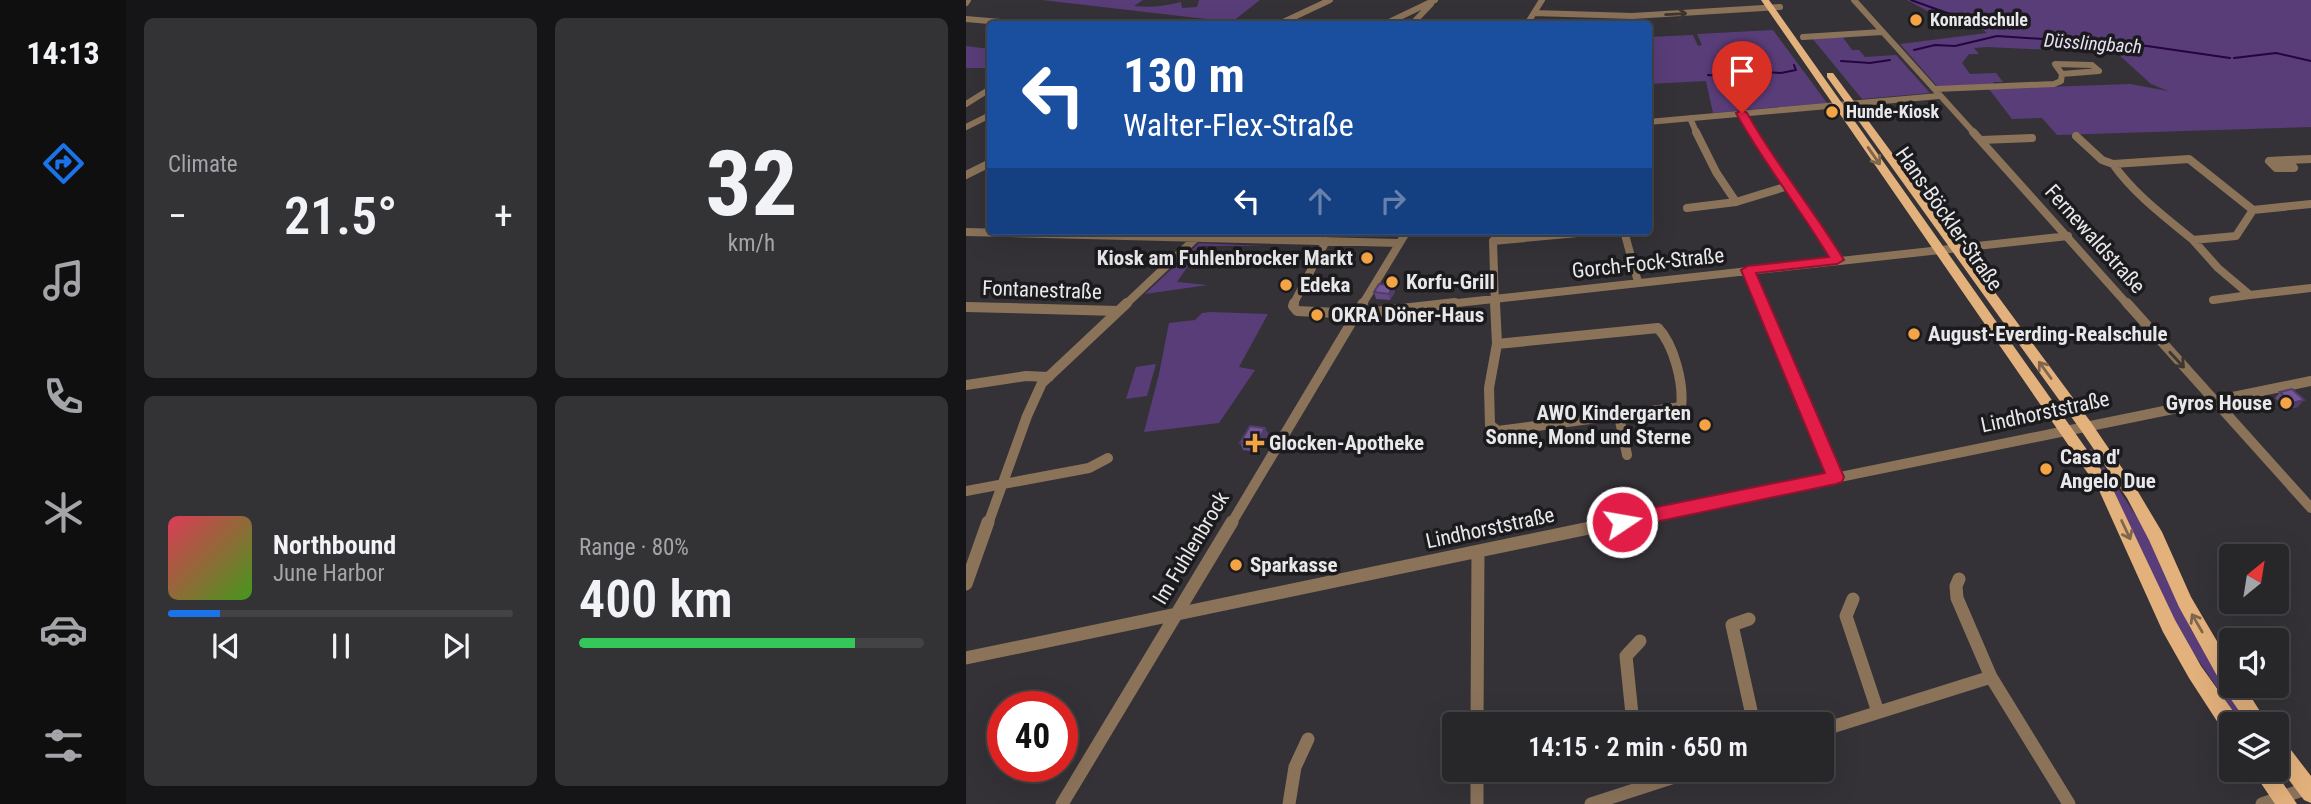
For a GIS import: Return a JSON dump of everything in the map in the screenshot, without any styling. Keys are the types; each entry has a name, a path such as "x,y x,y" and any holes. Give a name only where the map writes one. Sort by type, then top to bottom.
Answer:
{"main road":[{"name":"Hans-Böckler-Straße","path":"1773,4 1803,37 1940,249 2104,485 2169,626 2222,712"},
{"name":"Hans-Böckler-Straße","path":"1773,4 2085,425 2132,494 2156,537 2185,602 2219,661"},
{"path":"2289,763 2310,789"},
{"path":"2267,782 2276,802"}],"street":[{"path":"1285,21 1330,0"},
{"path":"1529,21 1542,0"},
{"name":"Fernewaldstraße","path":"1854,0 2311,508"},
{"path":"1391,21 1434,1"},
{"path":"1415,21 1434,1"},
{"path":"1534,13 1632,16 1773,4"},
{"path":"966,19 989,21"},
{"path":"1803,37 1882,32"},
{"path":"1652,122 2054,84 2061,81 2062,74 2055,64 2092,65 2099,71 2062,74"},
{"path":"966,92 987,92"},
{"path":"966,104 987,93"},
{"path":"1742,113 1763,151 1837,260"},
{"path":"966,127 987,116"},
{"path":"1690,118 1709,163 1736,202"},
{"path":"2076,136 2102,160 2113,164 2189,159 2253,209 2311,204"},
{"path":"1980,140 2032,138"},
{"path":"2288,160 2311,159"},
{"path":"966,175 987,164"},
{"path":"2113,164 2157,211 2193,240 2218,268 2250,295"},
{"path":"1687,208 1736,202 1788,186"},
{"path":"2193,240 2236,236 2253,209"},
{"path":"966,232 987,232"},
{"path":"1105,235 1399,243"},
{"name":"Im Fuhlenbrock","path":"1062,804 1404,235"},
{"path":"1497,344 1652,327 1662,330 1683,403 1676,409 1504,431 1492,429 1489,388 1497,344 1498,298 1493,241 1557,235"},
{"path":"1625,235 1638,282"},
{"name":"Gorch-Fock-Straße","path":"1357,314 2068,236"},
{"path":"966,584 1037,392 1049,377 1197,237"},
{"path":"1326,240 1294,309 1357,314"},
{"path":"1748,270 1836,477"},
{"path":"2213,300 2311,288"},
{"name":"Fontanestraße","path":"966,307 1118,312"},
{"path":"966,385 1026,376 1049,377"},
{"name":"Lindhorststraße","path":"966,658 2311,380"},
{"path":"1619,416 1627,455"},
{"path":"966,491 1089,468 1108,458"},
{"path":"1477,712 1478,552"},
{"path":"1959,579 1956,586 1957,598 1991,677 2069,804"},
{"path":"1853,598 1846,616 1878,712"},
{"path":"1749,619 1732,625 1751,712"},
{"path":"1632,712 1626,656 1640,640"},
{"path":"1834,726 1991,677"},
{"path":"1289,804 1295,767 1308,738"},
{"path":"1477,782 1477,804"},
{"path":"1639,782 1640,788"},
{"path":"1591,804 1659,782"},
{"path":"2276,802 2310,789"}],"shaded area":[{"path":"1042,0 1143,0 1134,6 1146,7 1181,2 1182,8 1197,7 1199,0 1260,0 1233,21"},
{"path":"1907,0 2311,0 2311,127 2057,135 2042,118 2012,119 1989,89 2130,84 2168,91 2151,84 2117,53 1988,47 1974,48 1979,54 1969,54 1962,63 1970,74 1996,73 2003,82 1993,82 1994,85 1937,86 1900,44 1987,33 1982,29 1933,14"},
{"path":"1773,30 1827,103 1713,113 1706,81 1652,84 1652,37 1693,35 1698,46 1702,45 1697,34"},
{"path":"1842,36 1852,50 1859,50 1865,57 1896,55 1930,93 1862,99 1812,38"},
{"path":"966,46 987,49 987,68 966,68"},
{"path":"1199,243 1263,246 1202,246 1177,282 1208,285 1145,294"},
{"path":"1202,313 1268,314 1239,367 1255,370 1219,423 1144,432 1169,323 1195,320"},
{"path":"1156,364 1147,396 1126,399 1136,367"},
{"path":"2092,449 2146,531 2190,628 2219,674 2219,690 2177,629 2085,451"},
{"path":"2224,698 2234,698 2243,712 2234,712"}],"building":[{"path":"1379,284 1393,285 1389,294 1374,292"},
{"path":"2292,389 2304,400 2292,403 2280,392"},
{"path":"1250,426 1265,428 1255,445 1240,443"}],"waterway":[{"path":"1911,0 1986,27"},
{"name":"Düsslingbach","path":"1914,50 1935,45 1955,46 1997,36 2147,46 2230,58"},
{"name":"Düsslingbach","path":"2234,58 2276,53 2311,61"},
{"name":"Düsslingbach","path":"1841,61 1870,63 1890,60"},
{"name":"Düsslingbach","path":"1719,63 1729,67"},
{"name":"Düsslingbach","path":"1736,70 1781,73 1796,70 1794,65"},
{"path":"1708,75 1721,76"}],"place":[{"name":"Konradschule","path":"1916,20"},
{"name":"Hunde-Kiosk","path":"1832,112"},
{"name":"Kiosk am Fuhlenbrocker Markt","path":"1367,258"},
{"name":"Korfu-Grill","path":"1392,282"},
{"name":"Edeka","path":"1286,285"},
{"name":"OKRA Döner-Haus","path":"1317,315"},
{"name":"August-Everding-Realschule","path":"1914,334"},
{"name":"Gyros House","path":"2286,403"},
{"name":"AWO Kindergarten Sonne, Mond und Sterne","path":"1705,425"},
{"name":"Glocken-Apotheke","path":"1255,443"},
{"name":"Casa d' Angelo Due","path":"2046,469"},
{"name":"Sparkasse","path":"1236,565"}],"route":[{"path":"1622,522 1836,477 1748,270 1837,260 1816,225 1763,151 1742,113"}]}
